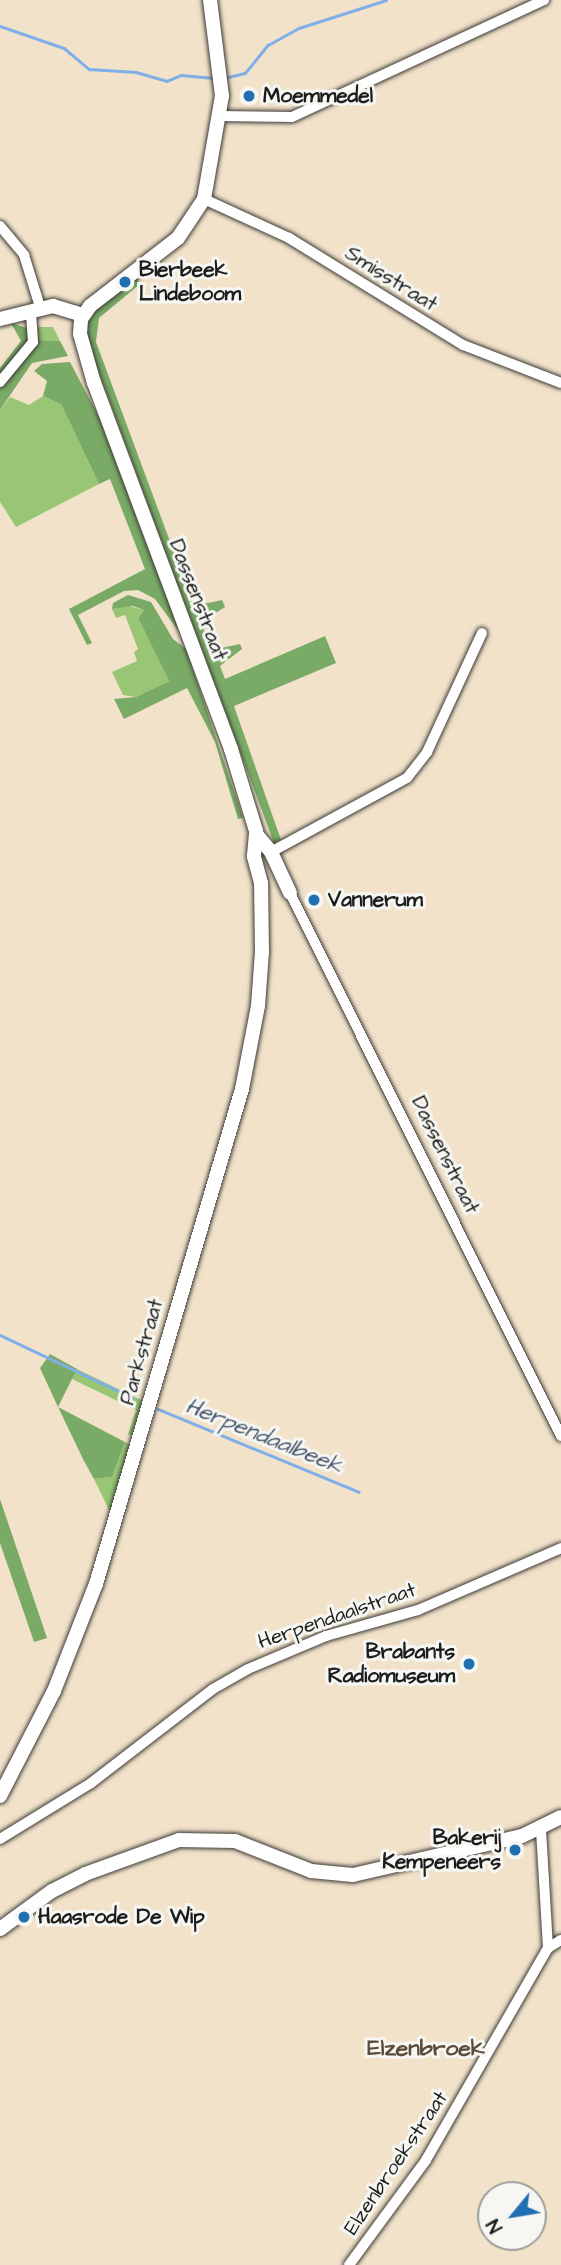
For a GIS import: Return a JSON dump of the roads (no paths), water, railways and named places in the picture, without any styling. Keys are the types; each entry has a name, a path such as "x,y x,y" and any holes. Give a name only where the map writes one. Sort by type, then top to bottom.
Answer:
{"street":[{"path":"0,319 36,311 77,318 178,238 204,199 220,116 222,85 210,0"},
{"path":"220,116 292,117 544,0"},
{"name":"Smisstraat","path":"204,199 289,238 463,345 561,383"},
{"path":"0,226 24,255 36,311 33,342 0,382"},
{"name":"Dassenstraat","path":"77,318 94,383 221,721 256,834 264,850"},
{"path":"264,850 407,778 427,752 482,633"},
{"path":"264,850 271,884"},
{"path":"264,850 271,884"},
{"name":"Dassenstraat","path":"271,884 290,893 561,1437"},
{"name":"Parkstraat","path":"0,1796 54,1691 96,1584 242,1089 258,1006 261,902 271,884"},
{"name":"Herpendaalstraat","path":"0,1839 91,1783 213,1689 248,1669 326,1636 418,1610 561,1548"},
{"path":"0,1929 51,1891 85,1874 179,1840 235,1841 304,1868 345,1875 455,1853 541,1830 561,1817"},
{"path":"541,1830 548,1948"},
{"name":"Elzenbroekstraat","path":"349,2265 426,2160 548,1948 561,1940"}],"waterway":[{"path":"228,77 245,73 268,45 299,28 386,0"},
{"path":"0,26 64,48 89,69 136,72 167,81 181,75 214,78"},
{"name":"Herpendaalbeek","path":"0,1335 133,1398"},
{"name":"Herpendaalbeek","path":"158,1409 359,1492"}],"place":[{"name":"Moemmedel","path":"249,96"},
{"name":"Bierbeek Lindeboom","path":"125,282"},
{"name":"Vannerum","path":"314,900"},
{"name":"Brabants Radiomuseum","path":"469,1664"},
{"name":"Bakerij Kempeneers","path":"515,1850"},
{"name":"Haasrode De Wip","path":"24,1917"}],"district":[{"name":"Elzenbroek","path":"426,2048"}]}
